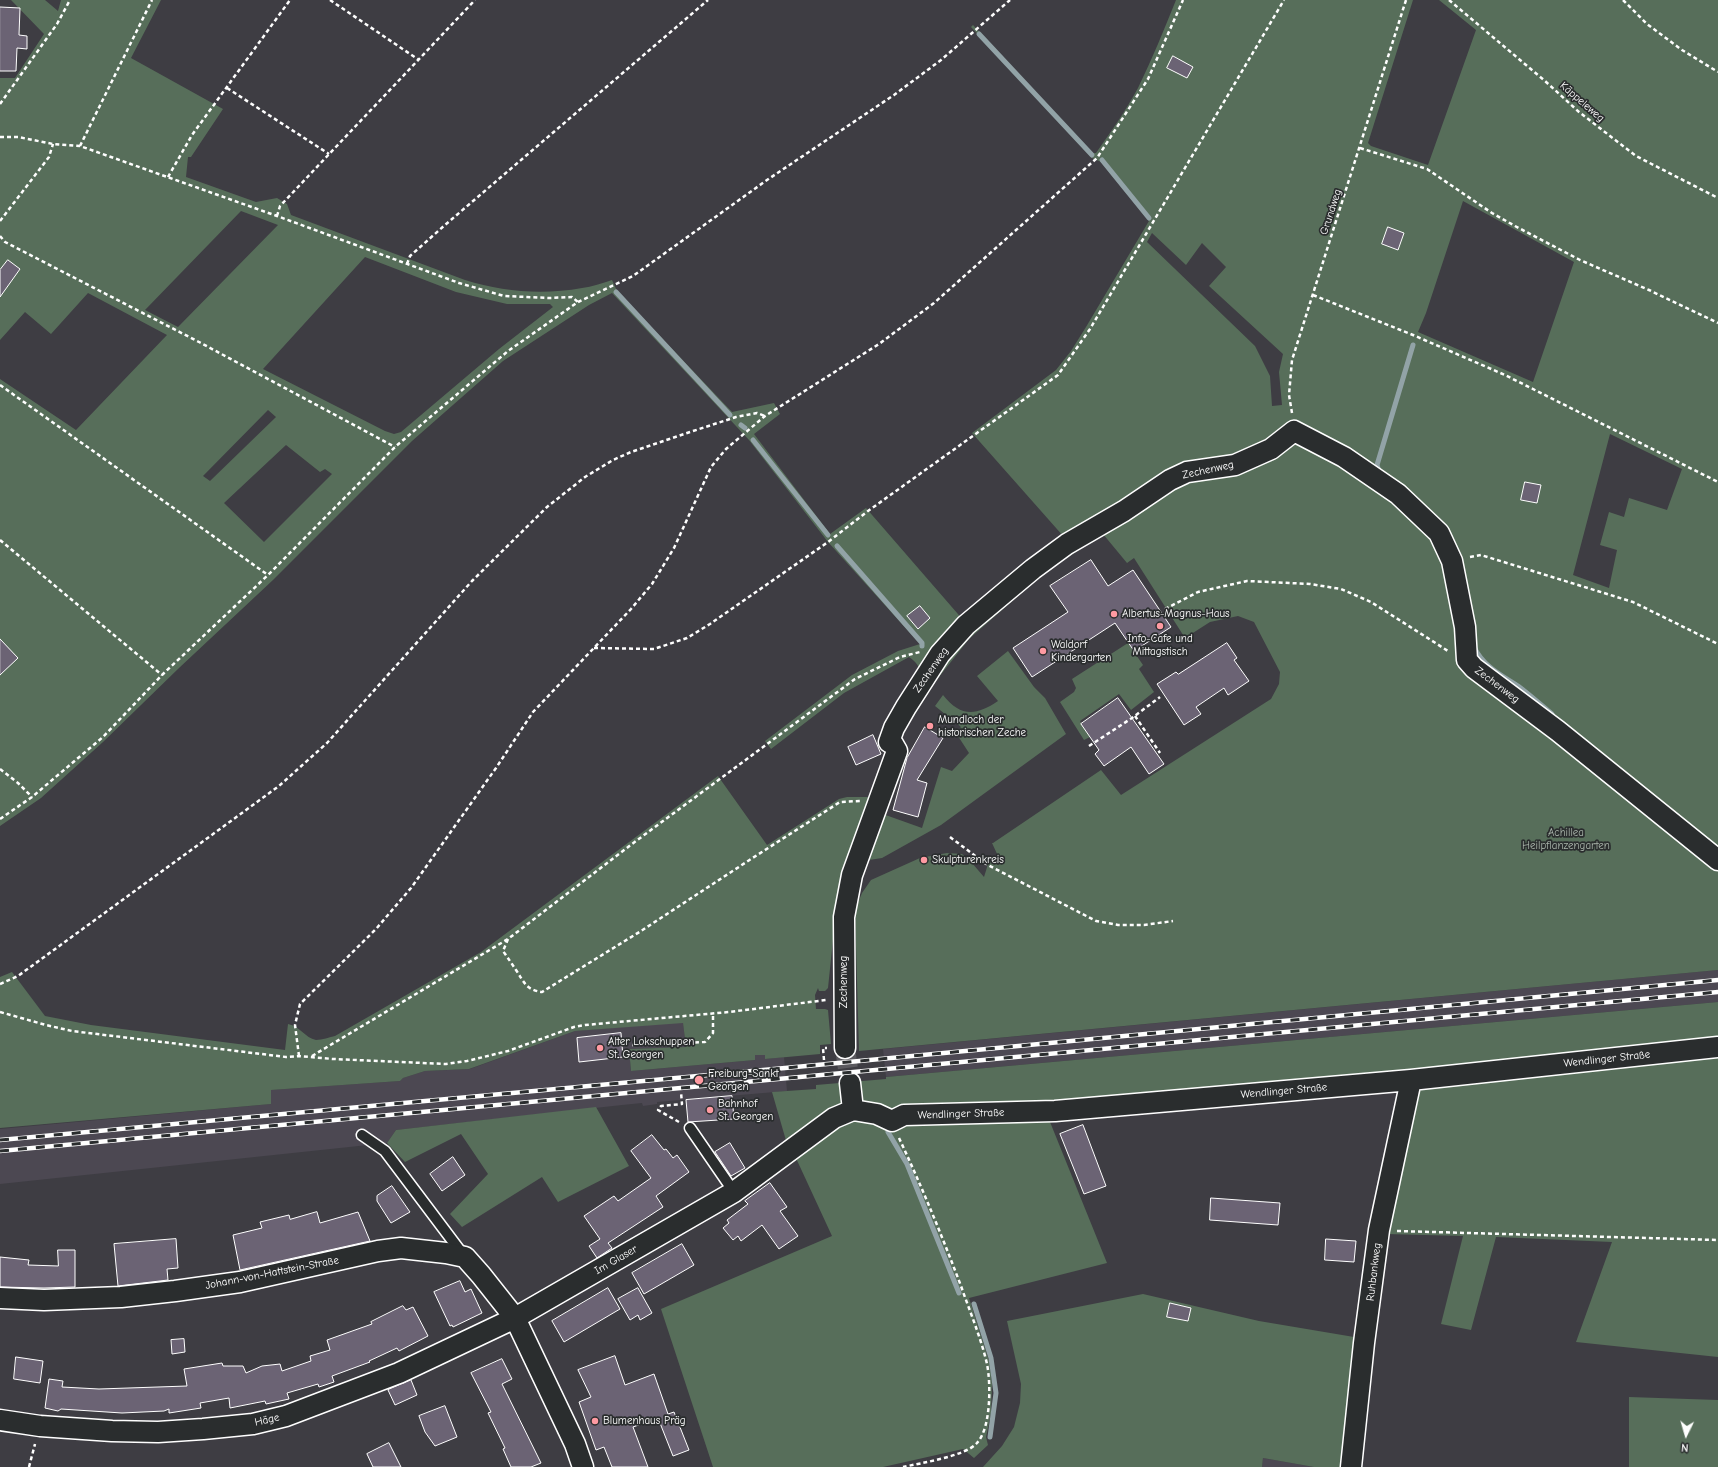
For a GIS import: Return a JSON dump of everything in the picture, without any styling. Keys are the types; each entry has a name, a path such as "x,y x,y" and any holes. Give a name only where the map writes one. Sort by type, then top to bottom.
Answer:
{"street":[{"name":"Zechenweg","path":"836,1048 844,917 852,875 897,751 893,744 889,742 894,728 940,654 966,625 1033,569 1067,544 1124,511 1170,480 1187,472 1235,465 1271,449 1294,431 1344,457 1398,494 1438,533 1452,561 1465,627 1467,660 1474,668 1558,731 1718,860"},
{"name":"Wendlinger Straße","path":"892,1121 904,1115 1055,1111 1411,1080 1718,1047"},
{"name":"Ruhbankweg","path":"1351,1467 1364,1343 1379,1230 1411,1080"},
{"path":"850,1083 853,1110 877,1114 892,1121"},
{"name":"Im Glaser","path":"515,1318 734,1192 834,1118 853,1110"},
{"name":"Johann-von-Hattstein-Straße","path":"0,1298 44,1300 121,1297 175,1291 240,1282 378,1251 401,1248 446,1253 465,1258"},
{"path":"465,1258 481,1275 515,1318 575,1444 583,1467"},
{"name":"Häge","path":"0,1420 40,1426 112,1431 158,1432 253,1424 286,1416 398,1372 515,1318"}],"lane":[{"path":"690,1128 734,1192"},
{"path":"362,1135 385,1151 465,1258"}],"path":[{"path":"0,104 57,24 70,0"},
{"path":"80,146 152,0"},
{"path":"168,177 192,135 290,0"},
{"path":"330,0 419,60"},
{"path":"277,216 280,206 475,0"},
{"path":"407,264 410,256 415,251 708,0"},
{"path":"0,819 32,797 103,737 162,675 268,575 395,447 508,351 578,302 633,276 767,180 894,95 941,60 1010,0"},
{"path":"299,1056 295,1025 300,1004 376,929 411,888 496,768 533,712 652,584 674,548 711,467 726,449 765,416 879,344 934,303 1097,158 1148,79 1183,0"},
{"path":"594,648 654,649 687,638 710,624 828,542 868,511 1058,375 1090,329 1284,0"},
{"name":"Grundweg","path":"1294,431 1290,395 1292,360 1406,0"},
{"name":"Käppeleweg","path":"1449,0 1545,81 1579,112 1636,156 1718,198"},
{"path":"1623,0 1647,24 1682,50 1718,72"},
{"path":"227,88 329,154"},
{"path":"0,137 18,137 53,144 80,146 459,283 504,296 549,298 572,297 578,302"},
{"path":"0,222 49,157 53,144"},
{"path":"1360,148 1427,169 1492,213 1522,230 1580,260 1649,290 1718,323"},
{"path":"0,236 5,242 199,342 395,447"},
{"path":"1312,295 1413,335 1505,376 1718,482"},
{"path":"0,385 268,575"},
{"path":"0,984 18,976 279,786 327,743 477,576 547,507 585,477 613,460 631,452 687,433 736,417 757,413 765,416"},
{"path":"0,540 162,675"},
{"path":"1466,558 1481,555 1634,602 1718,644"},
{"path":"1165,609 1198,592 1247,581 1310,584 1342,589 1371,602 1456,656 1467,660"},
{"path":"311,1057 508,939 632,844 856,679 900,657 921,652 940,654"},
{"path":"1090,746 1135,716 1160,697"},
{"path":"1135,716 1160,753"},
{"path":"0,769 32,797"},
{"path":"508,939 503,952 523,982 534,991 542,992 641,931 750,858 840,802 880,800"},
{"path":"950,837 986,864 1096,921 1118,926 1144,925 1174,921"},
{"path":"0,1012 72,1031 286,1057 299,1056 446,1064 467,1061 508,1051 574,1027 831,999"},
{"path":"632,1045 705,1042 713,1033 713,1013"},
{"path":"824,1060 823,1048 836,1048"},
{"path":"681,1092 682,1104 661,1106 658,1110 690,1128"},
{"path":"892,1121 932,1212 958,1279 987,1365 989,1383 986,1421 983,1436 976,1445 965,1452 903,1467"},
{"path":"1379,1230 1718,1240"},
{"path":"29,1467 40,1426"}],"shaded area":[{"path":"1718,970 1718,1002 886,1077 883,1049"},
{"path":"683,1022 686,1047 629,1049 631,1071 755,1060 755,1055 765,1055 766,1059 784,1057 787,1091 657,1102 657,1104 643,1106 642,1103 396,1130 387,1143 0,1184 0,1129 271,1104 270,1090 400,1081 403,1078 425,1071 470,1069 575,1031"},
{"path":"1263,1458 1314,1467 1262,1467"}],"green space":[{"name":"Achillea Heilpflanzengarten","path":"11,0 45,0 58,11 61,0 161,0 131,58 223,109 191,157 188,157 186,177 256,202 277,198 287,204 291,215 479,284 508,290 538,292 586,287 612,280 617,291 732,412 774,403 780,414 754,434 830,534 866,508 964,621 1064,537 972,433 1056,370 1071,351 1086,327 1149,221 1101,162 1092,158 971,27 973,25 1092,153 1096,153 1138,88 1176,0 1413,0 1368,143 1371,146 1428,165 1476,30 1439,0 1718,0 1718,970 859,1051 855,910 862,893 871,880 920,858 947,853 962,854 984,877 989,861 998,856 992,843 1101,770 1121,795 1271,699 1279,684 1280,672 1254,622 1238,616 1210,622 1185,638 1134,558 1127,563 1103,534 1044,573 969,639 935,682 899,740 920,673 917,664 909,657 844,693 771,749 765,741 852,675 898,651 920,644 828,542 749,440 612,293 589,305 503,361 412,441 273,580 103,742 41,798 0,826 0,379 76,430 167,335 88,293 51,334 25,312 0,340 0,78 15,78 44,34","holes":["1463,201 1574,262 1533,382 1418,332 1426,313","241,211 278,225 178,327 145,310","1152,233 1186,265 1202,243 1226,267 1209,286 1283,354 1279,372 1282,405 1272,406 1270,376 1255,346 1147,242","365,257 456,292 507,304 550,304 553,307 499,349 401,432 394,434 385,431 263,369","268,410 276,417 210,481 203,476","1610,434 1682,469 1667,510 1629,498 1624,517 1609,512 1600,545 1617,550 1609,588 1573,575","286,445 320,472 325,469 332,474 264,542 224,503"]},
{"path":"1128,643 1143,665 1139,669 1154,692 1131,710 1119,694 1080,721 1090,737 1084,740 1060,702 1074,692 1076,688 1072,679"},
{"path":"1008,651 1034,687 1045,698 1066,734 941,825 882,858 869,860 867,858 880,813 922,828 941,767 952,771 969,753 956,733 961,727 935,706 943,695 949,702 962,711 969,712 983,709 998,701 977,676"},
{"path":"718,776 767,845 839,799 847,797 870,797 843,871 837,901 828,988 825,991 819,991 818,988 815,995 816,1009 828,1010 831,1044 820,1045 820,1054 765,1059 765,1055 755,1055 755,1060 631,1071 629,1049 686,1047 683,1023 575,1031 469,1069 425,1071 403,1078 400,1081 271,1090 271,1104 0,1128 0,977 12,972 45,1016 91,1025 285,1050 288,1024 296,1027 312,1039 316,1040 335,1036 481,952"},
{"path":"1718,1002 1718,1357 1576,1342 1612,1242 1496,1237 1471,1330 1441,1324 1463,1236 1386,1234 1357,1467 1314,1467 1263,1458 1262,1467 983,1467 1002,1446 1014,1427 1020,1403 1021,1384 1007,1321 1143,1294 1259,1321 1360,1338 1399,1097 1393,1084 1048,1117 1107,1263 969,1298 990,1364 992,1384 991,1413 986,1437 988,1445 974,1458 963,1449 883,1467 713,1467 661,1309 832,1236 795,1156 787,1144 772,1092 816,1089 816,1085 886,1079 886,1077"},
{"path":"596,1107 629,1166 558,1202 542,1177 462,1227 450,1214 488,1174 461,1134 405,1162 387,1143 396,1130"},
{"path":"1629,1397 1718,1400 1718,1467 1629,1467"}],"building":[{"path":"0,7 20,8 19,35 27,36 27,49 17,48 16,71 0,71"},
{"path":"1173,56 1193,67 1187,78 1167,68"},
{"path":"1388,227 1404,233 1398,250 1382,244"},
{"path":"8,260 20,269 0,297 0,270"},
{"path":"1525,482 1541,485 1537,503 1521,500"},
{"name":"Albertus-Magnus-Haus","path":"1091,560 1108,586 1133,570 1171,627 1134,651 1115,623 1032,677 1013,648 1068,612 1050,586"},
{"path":"920,606 930,618 918,629 907,616"},
{"path":"0,639 18,658 0,675"},
{"path":"1227,643 1237,658 1234,660 1249,681 1228,695 1224,688 1196,707 1201,714 1184,725 1157,684 1176,672 1178,674"},
{"path":"1118,698 1164,764 1149,774 1131,747 1104,766 1095,754 1099,750 1081,724"},
{"path":"925,727 943,738 917,780 927,783 918,817 893,810 907,758"},
{"path":"873,735 881,754 856,765 848,747"},
{"name":"Alter Lokschuppen St. Georgen","path":"621,1033 623,1057 579,1062 577,1038"},
{"name":"Bahnhof St. Georgen","path":"732,1096 734,1119 688,1122 686,1100"},
{"path":"1083,1125 1106,1186 1084,1194 1060,1134"},
{"path":"652,1135 664,1150 666,1149 673,1158 677,1155 689,1172 656,1196 663,1207 608,1243 612,1248 597,1258 589,1246 600,1239 584,1216 614,1196 618,1201 651,1178 631,1151"},
{"path":"730,1143 745,1168 731,1176 715,1152"},
{"path":"453,1157 465,1175 442,1191 430,1174"},
{"path":"770,1183 787,1207 780,1211 798,1236 779,1249 762,1225 741,1241 738,1236 733,1240 723,1228 729,1223 727,1220 748,1204 745,1201"},
{"path":"392,1186 410,1212 391,1223 377,1201 377,1196"},
{"path":"1211,1198 1280,1203 1278,1225 1210,1220"},
{"path":"317,1212 320,1223 358,1212 370,1241 240,1270 233,1235 262,1228 260,1222 289,1215 290,1219"},
{"path":"176,1239 178,1268 167,1269 168,1280 118,1286 114,1244"},
{"path":"1326,1239 1356,1241 1354,1262 1325,1260"},
{"path":"682,1244 694,1265 644,1294 632,1273"},
{"path":"58,1250 75,1250 75,1287 0,1287 0,1257 29,1260 28,1265 58,1266"},
{"path":"460,1281 465,1292 471,1289 482,1313 453,1327 452,1325 450,1326 434,1292"},
{"path":"608,1288 620,1309 564,1342 552,1321"},
{"path":"638,1288 652,1313 640,1320 638,1315 630,1320 618,1299"},
{"path":"1170,1303 1191,1308 1188,1321 1167,1317"},
{"path":"403,1306 406,1310 413,1307 428,1336 399,1351 397,1348 369,1361 370,1362 332,1376 334,1382 319,1387 318,1384 287,1393 289,1399 266,1404 265,1401 230,1408 229,1398 200,1403 201,1408 169,1413 169,1409 164,1411 122,1413 61,1409 58,1411 45,1408 49,1379 63,1381 62,1387 99,1389 187,1386 184,1369 222,1363 223,1366 243,1366 246,1373 262,1366 280,1364 282,1371 311,1361 310,1356 330,1350 327,1340 372,1324 371,1322"},
{"path":"184,1339 185,1352 172,1354 171,1340"},
{"path":"615,1356 625,1385 654,1374 668,1414 674,1412 689,1450 673,1456 658,1418 633,1427 648,1467 612,1467 604,1447 596,1450 579,1402 591,1397 578,1370"},
{"path":"16,1357 43,1361 40,1383 14,1379"},
{"path":"502,1359 512,1379 502,1384 541,1463 531,1467 511,1467 503,1449 505,1448 488,1413 491,1412 471,1373"},
{"path":"411,1380 417,1395 395,1405 388,1390"},
{"path":"445,1406 457,1437 435,1446 425,1432 419,1416"},
{"path":"389,1443 401,1467 373,1467 367,1454"}],"waterway":[{"path":"979,34 1092,155"},
{"path":"1102,160 1149,218"},
{"path":"616,292 730,415"},
{"path":"1380,474 1377,465 1413,345"},
{"path":"741,425 745,428"},
{"path":"753,440 828,535"},
{"path":"837,546 922,643 922,646"},
{"path":"1474,647 1487,665 1518,686 1552,714"},
{"path":"888,1132 907,1164 959,1293"},
{"path":"974,1304 991,1358 996,1393 990,1437"}],"tunnel":[{"path":"845,1048 850,1083"}],"railway":[{"path":"0,1140 1718,980"},
{"path":"0,1151 1718,992"}],"place":[{"name":"Albertus-Magnus-Haus","path":"1114,614"},
{"name":"Info-Cafe und Mittagstisch","path":"1160,626"},
{"name":"Waldorf Kindergarten","path":"1043,651"},
{"name":"Mundloch der historischen Zeche","path":"930,726"},
{"name":"Skulpturenkreis","path":"924,860"},
{"name":"Alter Lokschuppen St. Georgen","path":"600,1048"},
{"name":"Freiburg-Sankt Georgen","path":"699,1080"},
{"name":"Bahnhof St. Georgen","path":"710,1110"},
{"name":"Blumenhaus Präg","path":"595,1421"}]}
